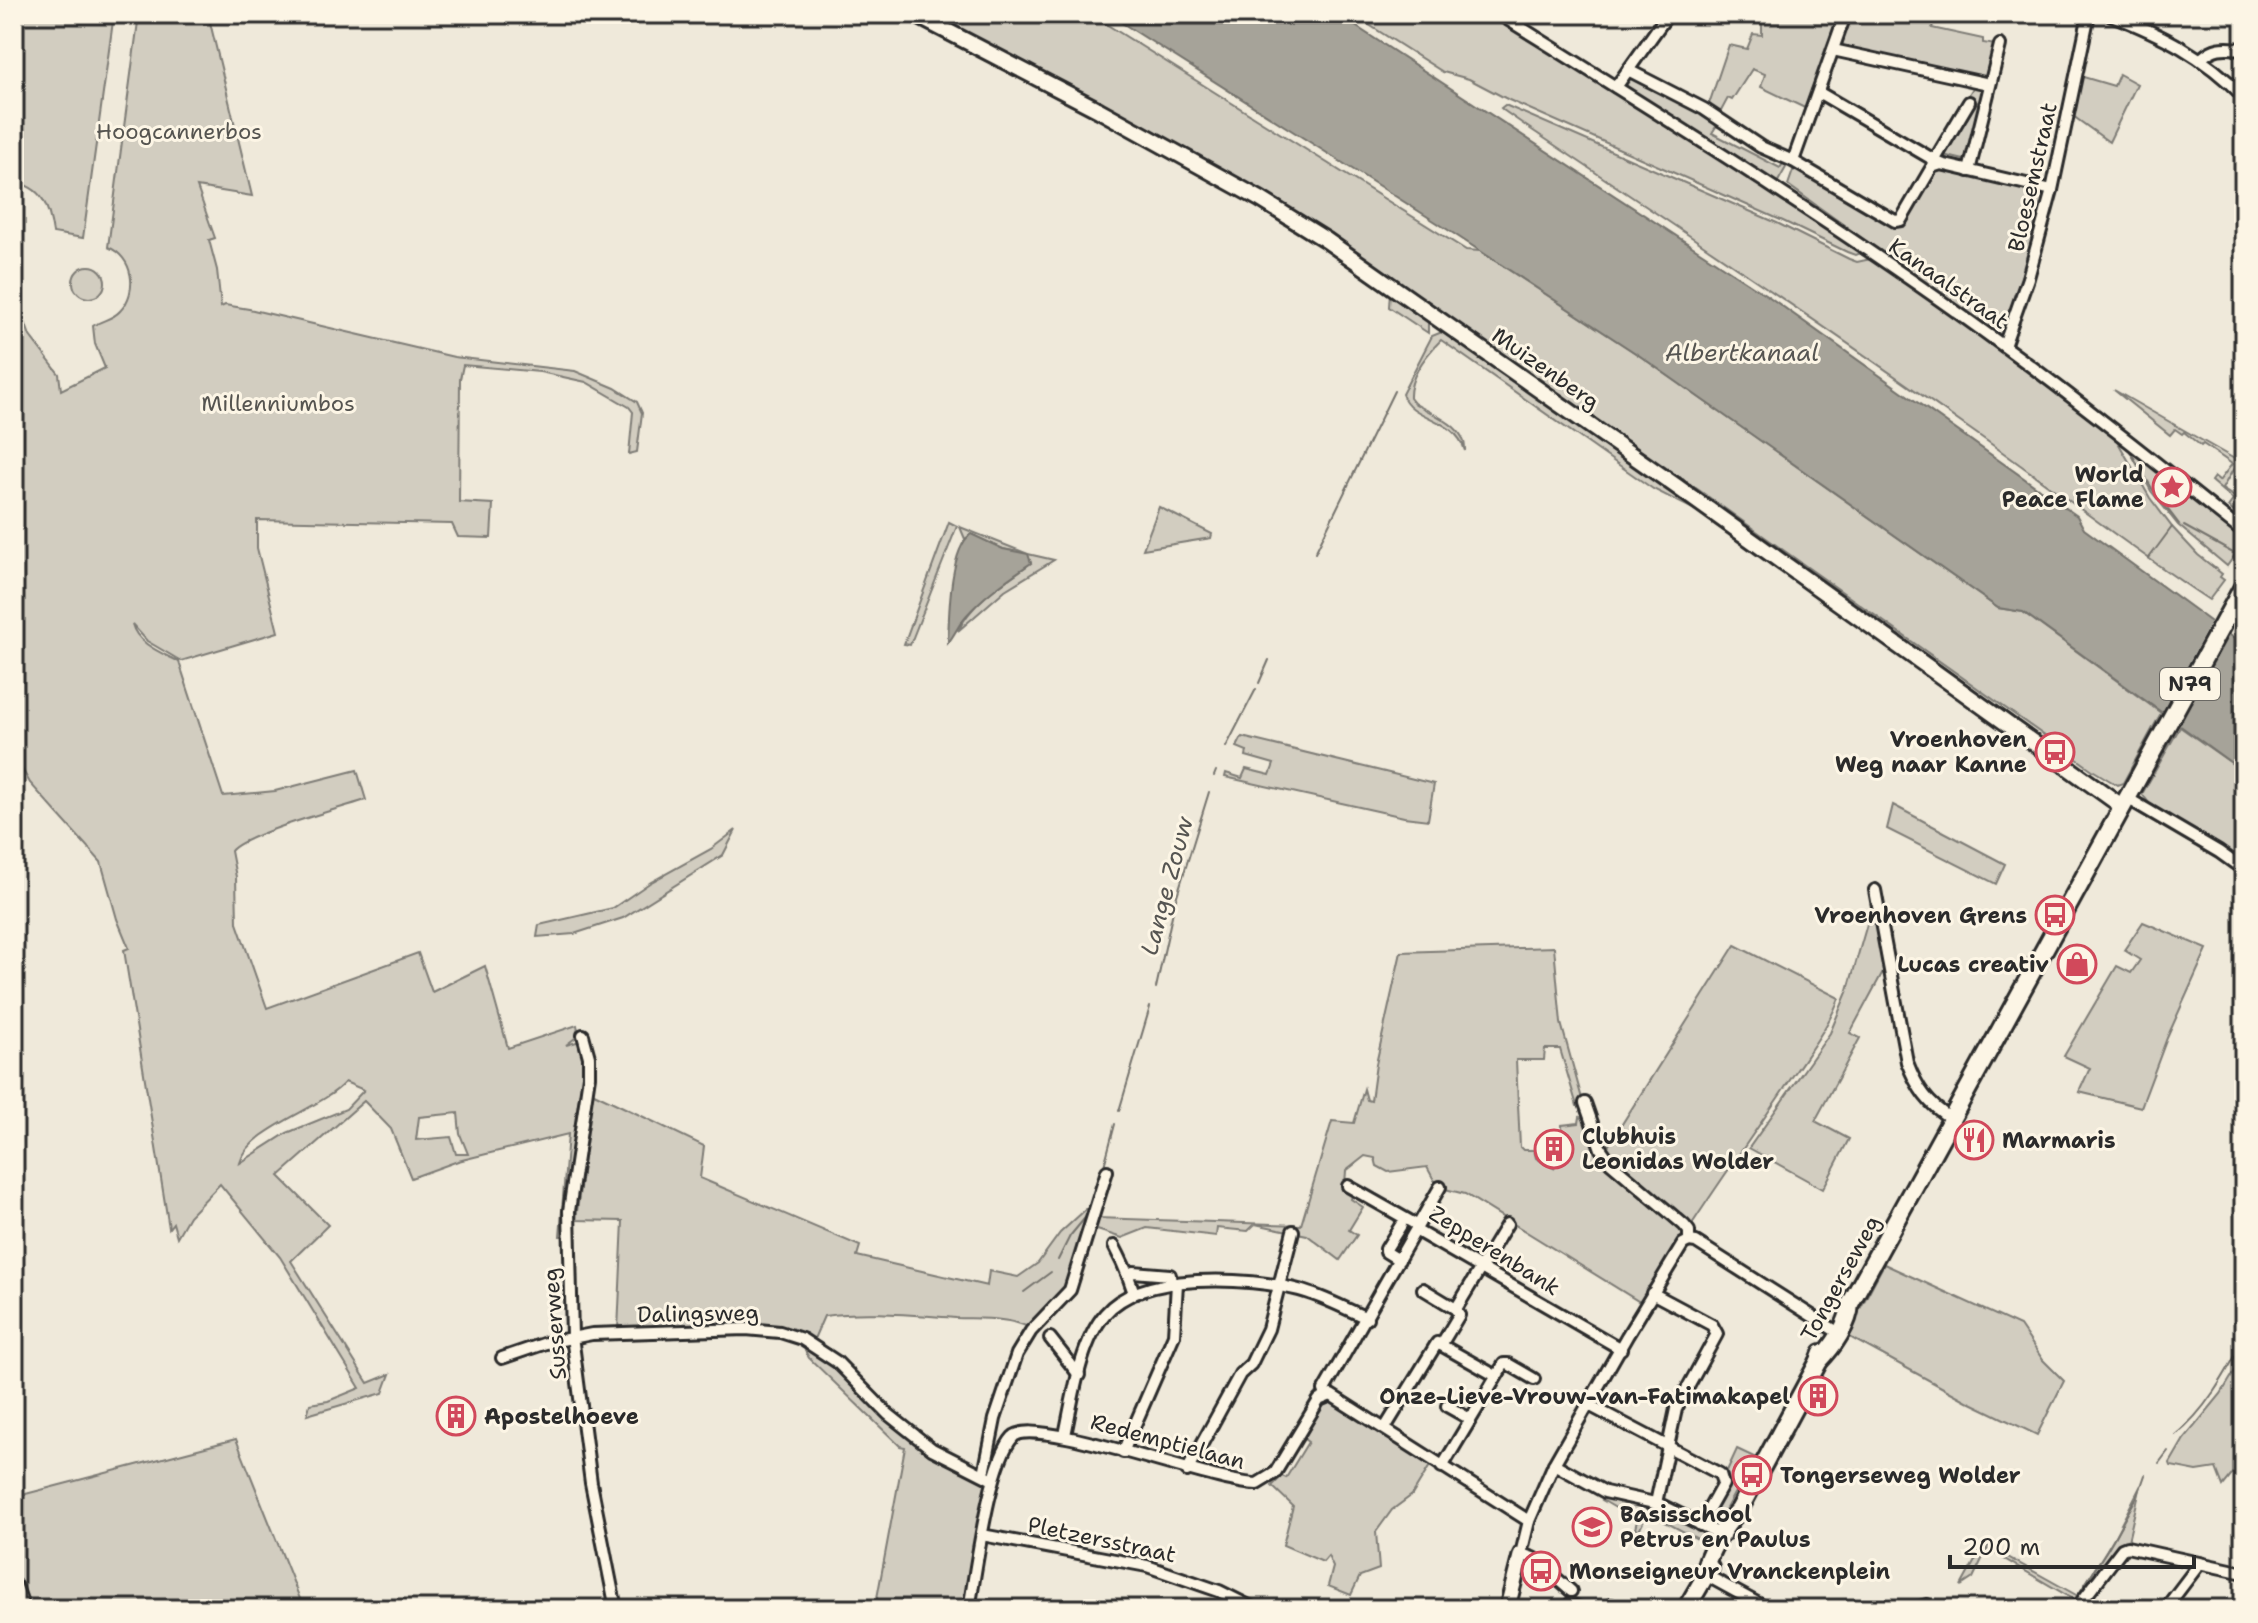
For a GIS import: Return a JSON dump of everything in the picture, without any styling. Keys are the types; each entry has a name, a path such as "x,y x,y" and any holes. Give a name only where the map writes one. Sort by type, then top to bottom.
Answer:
{"main road":[{"name":"N79","path":"1952,1119 2244,585"},
{"name":"Tongerseweg","path":"1686,1609 1704,1574 1706,1563 1739,1510 1819,1361 1823,1346 1836,1331 1844,1308 1850,1304 1952,1119"}],"street":[{"name":"Muizenberg","path":"914,14 1099,110 1260,199 1359,262 1435,326 2129,796"},
{"name":"Kanaalstraat","path":"1499,14 1778,190 2004,346 2244,533"},
{"path":"1616,87 1668,14"},
{"name":"Bloesemstraat","path":"2004,346 2028,278 2052,190 2089,14"},
{"path":"2109,14 2170,39 2202,58 2244,97"},
{"path":"1793,161 1843,21"},
{"path":"1969,171 2000,45"},
{"path":"2202,58 2220,47 2244,49"},
{"path":"1833,50 1989,84"},
{"name":"Kanaalstraat","path":"1628,70 1704,109 1761,147 1793,161 1895,221 1901,220 1937,162"},
{"path":"1818,92 1937,162 2052,190"},
{"path":"1937,162 1969,102"},
{"path":"2129,796 2244,870"},
{"path":"1875,890 1907,1062 1915,1084 1933,1108 1952,1119"},
{"name":"Susserweg","path":"583,1035 589,1057 589,1076 569,1211 572,1336 591,1483 616,1609"},
{"path":"1585,1103 1601,1149 1611,1163 1689,1231 1689,1241"},
{"path":"988,1477 995,1419 1017,1354 1031,1331 1070,1290 1107,1171"},
{"name":"Zepperenbank","path":"1348,1186 1415,1224 1417,1231 1621,1349"},
{"name":"Redemptielaan","path":"969,1609 988,1477 1014,1435 1029,1431 1065,1435 1187,1471 1248,1484 1267,1480 1275,1473 1319,1400 1326,1396 1324,1390 1440,1187"},
{"path":"1456,1309 1507,1224"},
{"path":"1399,1260 1386,1249 1401,1225"},
{"path":"1187,1471 1240,1374 1251,1364 1268,1329 1293,1231"},
{"path":"1507,1609 1529,1521 1554,1464 1683,1244 1696,1242 1836,1331"},
{"path":"1114,1246 1134,1293"},
{"path":"1123,1452 1174,1335 1174,1283 1170,1275 1133,1272 1128,1276"},
{"path":"1065,1435 1079,1375 1102,1317 1116,1303 1134,1293 1174,1283 1214,1281 1281,1286 1323,1298 1367,1318"},
{"path":"1423,1289 1456,1309 1459,1315 1441,1345"},
{"path":"1652,1293 1712,1325 1717,1331 1717,1337 1678,1405 1656,1503"},
{"name":"Dalingsweg","path":"502,1358 572,1336 746,1329 780,1332 802,1339 837,1362 912,1435 952,1461 988,1477"},
{"path":"1050,1338 1079,1375"},
{"path":"1385,1428 1437,1343 1496,1376"},
{"path":"1442,1467 1506,1363 1534,1379"},
{"path":"1326,1396 1335,1397 1529,1521"},
{"path":"1587,1404 1720,1474 1723,1479 1700,1525"},
{"path":"1447,1406 1470,1419"},
{"path":"1554,1464 1611,1494 1656,1503 1724,1536"},
{"name":"Pletzersstraat","path":"982,1535 1147,1566 1219,1591 1255,1609"},
{"path":"2076,1609 2122,1549 2130,1547 2244,1573"},
{"path":"1521,1554 1533,1558 1571,1591"},
{"path":"2165,1609 2200,1563"},
{"path":"1704,1574 1747,1605 1768,1609"},
{"path":"14,1587 22,1609"},
{"path":"1570,1604 1582,1609"},
{"path":"1912,1609 1927,1605"}],"green space":[{"name":"Hoogcannerbos","path":"14,14 114,14 83,238 53,233 49,215 38,193 14,182"},
{"name":"Millenniumbos","path":"139,14 208,14 252,196 197,187 215,238 209,240 217,270 221,307 249,309 454,357 575,371 615,388 637,402 642,413 637,452 629,454 633,412 586,382 540,372 463,365 460,379 459,502 493,504 491,538 458,537 452,524 257,520 257,548 278,632 181,661 147,641 132,624 145,642 179,662 223,796 275,791 357,770 366,800 253,837 231,851 236,877 237,923 267,1008 418,953 432,992 485,966 508,1048 577,1025 579,1035 566,1045 584,1040 587,1049 568,1236 560,1236 568,1134 458,1161 411,1178 391,1129 364,1101 279,1176 328,1225 291,1261 368,1383 390,1374 383,1393 307,1415 310,1404 328,1401 360,1388 280,1257 220,1184 189,1216 177,1237 173,1223 169,1228 124,950 129,948 117,919 101,862 30,783 14,755 14,290 30,336 59,374 61,390 105,368 95,344 93,326 117,314 130,294 128,266 108,247","holes":["345,1082 364,1090 346,1109 287,1133 240,1163 257,1139 334,1092","458,1113 460,1134 468,1154 456,1154 451,1137 416,1140 419,1117"]},
{"path":"922,14 1090,14 1466,250 1480,251 1640,356 1998,608 2023,612 2161,713 2123,783 2117,785 2094,771 1679,476 1675,477 1336,242"},
{"path":"1352,14 1491,14 1861,249 1860,253 1847,252 1509,100 1469,79 1443,72"},
{"path":"1762,14 1843,18 1809,110 1761,87 1765,74 1752,69 1720,113 1708,107 1729,45 1747,49 1753,34 1762,35"},
{"path":"1849,14 1894,23 1896,14 1957,14 1955,18 1935,16 1932,28 1983,39 1983,43 1996,45 1987,80 1842,47"},
{"path":"2119,74 2137,84 2109,142 2073,116 2080,76 2114,86"},
{"path":"1628,76 1674,96 1717,125 1712,133 1780,168 1784,162 1788,164 1776,185 1629,91 1625,83"},
{"path":"1974,86 1982,87 1985,92 1968,161 1943,155 1977,102 1968,96"},
{"path":"1505,105 1777,223 1849,259 1857,262 1875,258 2112,432 2150,498 2172,527 2198,555 2222,574 2220,577 2224,580 2209,600 1858,350 1503,110 1501,108"},
{"path":"1794,168 1897,227 1904,221 1935,170 1951,170 2043,191 2047,197 2005,337 1999,336 1788,185"},
{"path":"89,266 101,270 105,282 101,294 89,298 77,294 73,282 77,270"},
{"path":"1390,292 1428,319 1428,333 1389,307"},
{"path":"1448,332 1713,519 1653,489 1441,340 1415,374 1410,398 1455,428 1461,435 1465,451 1452,431 1414,409 1402,394 1432,336"},
{"path":"2114,390 2238,461 2222,489 2244,503 2244,520 2228,507 2233,500 2211,481 2214,477 2219,481 2232,464 2184,432 2182,434 2175,429 2170,435"},
{"path":"2127,445 2171,480 2165,488 2173,494 2180,487 2237,536 2243,544 2227,566 2178,525 2151,491"},
{"path":"1159,507 1212,534 1211,538 1143,549"},
{"path":"949,522 957,526 910,645 904,644"},
{"path":"960,527 1028,554 1054,560 1005,590 958,631 980,601 1031,563 1027,554 1003,549 971,535 965,539"},
{"path":"2180,727 2244,772 2244,867 2150,804 2142,794"},
{"path":"1242,737 1434,784 1428,820 1225,777 1226,773 1242,778 1246,769 1270,775 1274,764 1246,756 1247,751 1237,747"},
{"path":"1893,805 2005,864 1996,884 1887,829"},
{"path":"736,830 723,855 623,918 574,934 537,937 539,925 613,908 651,882 711,849"},
{"path":"1876,909 1886,966 1850,1033 1860,1038 1815,1121 1849,1139 1823,1189 1749,1148 1830,1033 1848,990 1871,910"},
{"path":"2143,922 2207,949 2167,1038 2141,1107 2079,1092 2090,1068 2064,1056 2117,966 2131,973 2140,960 2124,950"},
{"path":"1735,945 1839,998 1819,1038 1692,1224 1616,1165 1605,1151"},
{"path":"1554,947 1561,1023 1584,1106 1577,1106 1560,1049 1545,1049 1544,1060 1516,1060 1520,1147 1534,1150 1536,1158 1555,1169 1550,1164 1551,1160 1563,1160 1562,1125 1579,1123 1580,1117 1586,1119 1595,1141 1680,1225 1686,1234 1643,1304 1465,1194 1441,1188 1442,1185 1434,1180 1427,1167 1388,1172 1377,1166 1375,1158 1365,1156 1346,1171 1345,1184 1353,1193 1351,1199 1363,1207 1349,1230 1357,1235 1340,1260 1307,1235 1255,1224 1248,1231 1217,1228 1216,1236 1147,1228 1122,1238 1094,1229 1097,1218 1301,1225 1332,1121 1354,1123 1364,1089 1367,1100 1371,1101 1376,1064 1401,952"},
{"path":"592,1092 704,1146 700,1178 860,1246 857,1256 987,1286 989,1271 1018,1277 1038,1263 1060,1233 1096,1200 1069,1285 1030,1328 994,1319 873,1313 824,1316 814,1339 766,1326 618,1330 623,1221 576,1220"},
{"path":"1884,1264 2020,1326 2043,1360 2064,1381 2037,1435 1846,1335"},
{"path":"808,1348 846,1375 880,1413 913,1442 940,1461 986,1483 965,1609 875,1609 905,1447 900,1446 809,1358 805,1351"},
{"path":"2244,1356 2244,1460 2223,1486 2216,1468 2197,1471 2171,1466 2184,1439 2221,1394"},
{"path":"1327,1402 1334,1402 1431,1464 1412,1495 1392,1510 1376,1532 1379,1569 1360,1576 1351,1595 1328,1586 1333,1567 1328,1556 1323,1562 1283,1545 1293,1506 1272,1486 1282,1476 1286,1478 1308,1442 1304,1439"},
{"path":"236,1439 304,1609 26,1609 14,1577 14,1497"},
{"path":"1737,1449 1754,1457 1717,1525 1709,1519 1727,1484 1726,1473"},
{"path":"2141,1485 2128,1541 2123,1542 2081,1597 2075,1600 1987,1549 1973,1578 1961,1586 1983,1546 1988,1546 2078,1596 2114,1538"},
{"path":"1604,1497 1624,1504 1646,1506 1649,1510 1639,1531 1635,1529 1638,1516 1628,1511 1626,1514 1602,1500"},
{"path":"1657,1510 1710,1536 1707,1544 1652,1515"}],"water":[{"name":"Albertkanaal","path":"1108,14 1337,14 1768,296 2077,516 2084,529 2244,646 2244,772 2023,612 1998,608 1640,356"},
{"path":"971,534 1003,549 1028,554 1031,563 981,601 948,643 954,569 958,554"}],"pier":[{"path":"2213,618 2231,631 2177,730 2159,717"}],"waterway":[{"path":"1403,285 1470,332"},
{"name":"Lange Zouw","path":"1315,553 1394,391"},
{"path":"2128,448 2153,490 2179,524"},
{"path":"2184,526 2233,553"},
{"path":"2149,558 2172,527"},
{"path":"1917,650 1999,709"},
{"name":"Lange Zouw","path":"1259,683 1269,660"},
{"name":"Lange Zouw","path":"1226,747 1256,689"},
{"name":"Lange Zouw","path":"1214,776 1216,771"},
{"name":"Lange Zouw","path":"1156,988 1175,902 1209,792"},
{"name":"Lange Zouw","path":"1119,1111 1150,1007"},
{"name":"Lange Zouw","path":"1104,1166 1115,1124"},
{"name":"Lange Zouw","path":"1058,1260 1070,1236 1089,1213"},
{"name":"Lange Zouw","path":"1024,1292 1051,1272"},
{"path":"2175,1435 2205,1404 2244,1340"},
{"path":"2159,1463 2168,1451"},
{"path":"2078,1595 2138,1495 2145,1475"},
{"path":"2066,1609 2073,1601"}],"place":[{"name":"World Peace Flame","path":"2172,487"},
{"name":"Vroenhoven Weg naar Kanne","path":"2055,752"},
{"name":"Vroenhoven Grens","path":"2055,915"},
{"name":"Lucas creativ","path":"2077,964"},
{"name":"Marmaris","path":"1974,1140"},
{"name":"Clubhuis Leonidas Wolder","path":"1554,1149"},
{"name":"Onze-Lieve-Vrouw-van-Fatimakapel","path":"1818,1396"},
{"name":"Apostelhoeve","path":"456,1416"},
{"name":"Tongerseweg Wolder","path":"1752,1475"},
{"name":"Basisschool Petrus en Paulus","path":"1592,1527"},
{"name":"Monseigneur Vranckenplein","path":"1541,1571"}]}
